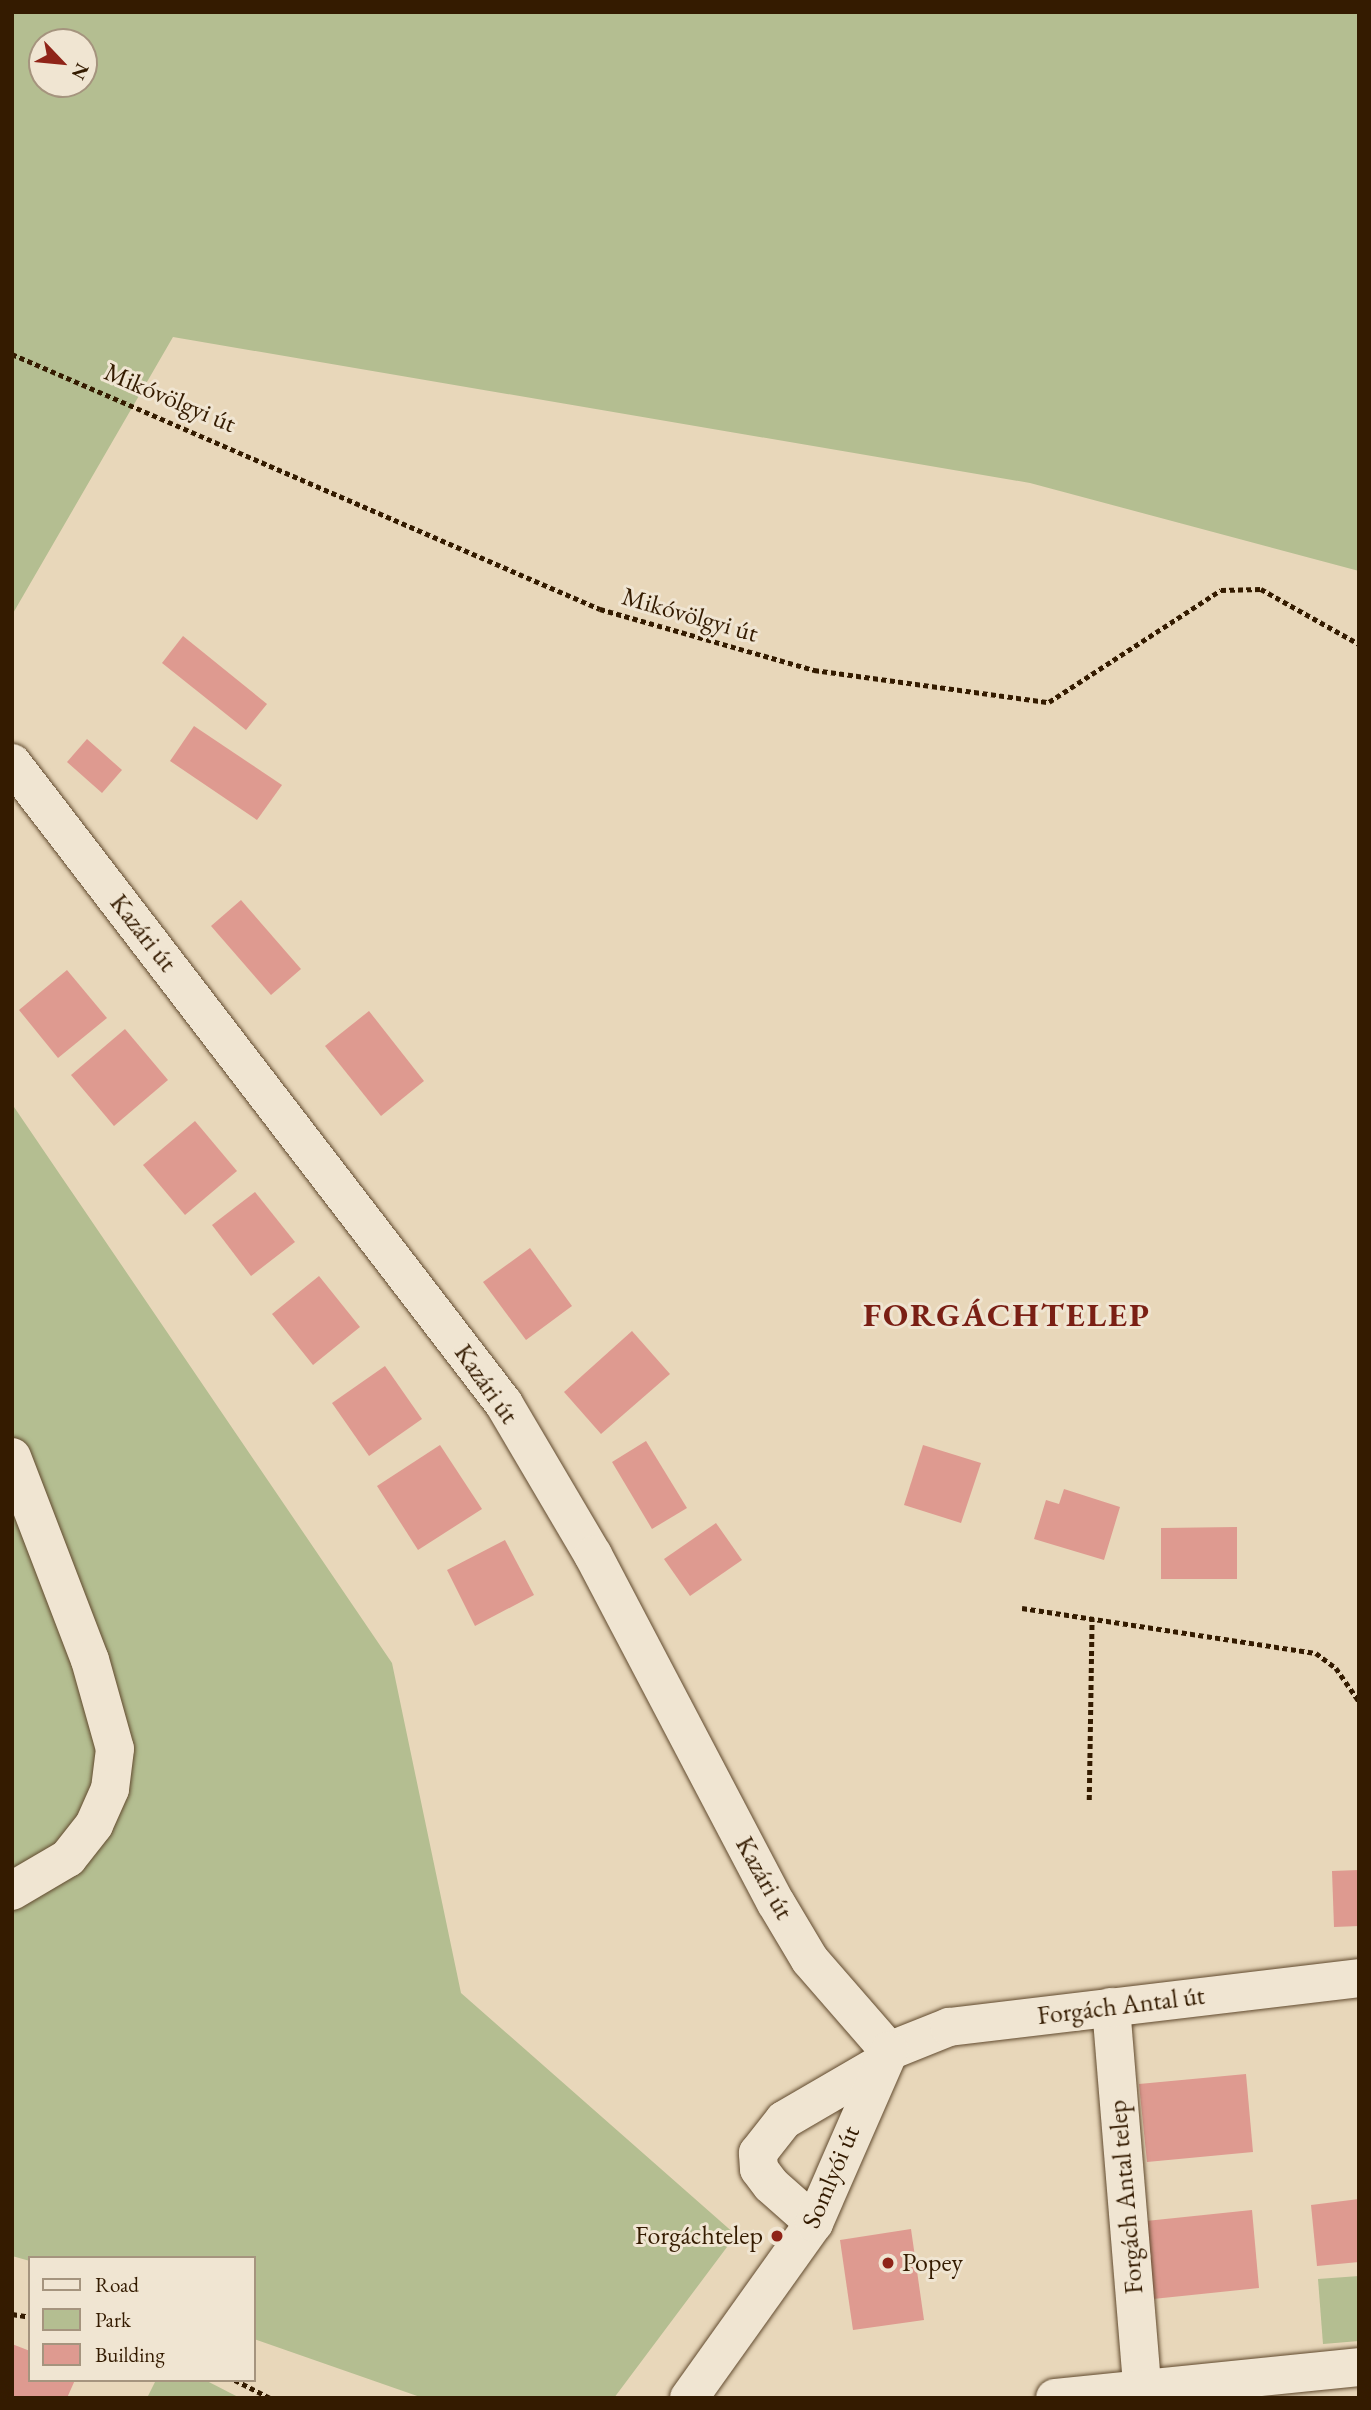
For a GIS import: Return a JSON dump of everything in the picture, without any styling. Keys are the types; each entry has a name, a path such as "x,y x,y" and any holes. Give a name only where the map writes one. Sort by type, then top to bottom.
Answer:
{"street":[{"name":"Kazári út","path":"12,763 503,1404 593,1555 776,1903 810,1960 885,2057"},
{"path":"12,1458 90,1660 115,1749 110,1789 94,1825 68,1858 12,1891"},
{"name":"Forgách Antal út","path":"814,2223 771,2185 759,2169 758,2153 784,2120 885,2057 949,2027 1359,1978"},
{"name":"Forgách Antal telep","path":"1111,2007 1142,2388"},
{"name":"Somlyói út","path":"689,2398 814,2223 885,2057"},
{"path":"1055,2398 1359,2367"}],"path":[{"name":"Mikóvölgyi út","path":"12,354 600,610 814,670 1049,702 1222,590 1261,589 1359,644"},
{"path":"1022,1608 1315,1653 1336,1668 1359,1701"},
{"path":"1089,1800 1092,1618"},
{"path":"239,2382 270,2398"}],"green space":[{"path":"12,12 1359,12 1359,571 1030,483 173,337 12,615"},
{"path":"12,1104 392,1663 461,1993 736,2235 614,2398 423,2398 256,2340 256,2256 28,2256 28,2260 12,2256"},
{"path":"1359,2276 1359,2341 1323,2344 1318,2279"},
{"path":"155,2382 209,2382 240,2398 147,2398"}],"building":[{"path":"183,636 267,704 246,730 162,663"},
{"path":"194,726 282,785 257,820 170,761"},
{"path":"87,739 122,770 102,793 67,762"},
{"path":"241,900 301,969 271,995 211,926"},
{"path":"67,970 107,1018 58,1058 19,1010"},
{"path":"369,1011 424,1081 381,1116 325,1046"},
{"path":"125,1029 168,1080 114,1126 71,1075"},
{"path":"195,1121 237,1171 185,1215 143,1165"},
{"path":"255,1192 295,1242 251,1276 212,1225"},
{"path":"530,1248 572,1306 526,1340 483,1282"},
{"path":"319,1276 360,1327 313,1365 272,1314"},
{"path":"632,1331 670,1374 601,1434 564,1392"},
{"path":"385,1366 422,1419 369,1456 332,1403"},
{"path":"646,1441 687,1508 652,1529 612,1462"},
{"path":"440,1445 482,1509 418,1550 377,1486"},
{"path":"923,1445 981,1463 961,1523 904,1505"},
{"path":"1064,1489 1120,1507 1104,1560 1034,1539 1046,1500 1059,1504"},
{"path":"716,1523 742,1560 690,1596 664,1559"},
{"path":"1237,1527 1237,1579 1161,1579 1161,1528"},
{"path":"505,1540 534,1595 475,1626 447,1570"},
{"path":"1359,1870 1359,1926 1334,1927 1332,1871"},
{"path":"1246,2074 1253,2152 1147,2162 1139,2084"},
{"path":"1359,2199 1359,2262 1317,2266 1311,2205"},
{"path":"1252,2210 1259,2288 1153,2299 1146,2221"},
{"path":"911,2229 924,2320 853,2330 840,2240"},
{"path":"12,2344 28,2350 28,2382 74,2382 67,2398 12,2398"}],"place":[{"name":"Forgáchtelep","path":"777,2236"},
{"name":"Popey","path":"888,2263"}],"district":[{"name":"FORGÁCHTELEP","path":"1007,1315"}]}
